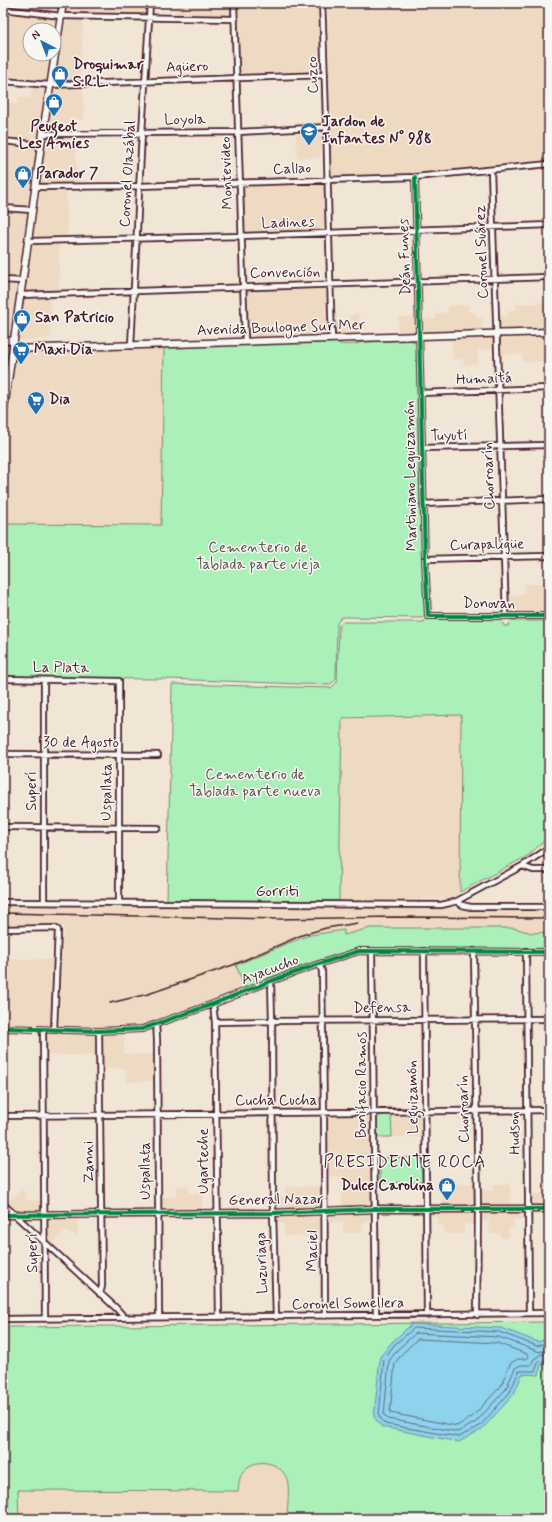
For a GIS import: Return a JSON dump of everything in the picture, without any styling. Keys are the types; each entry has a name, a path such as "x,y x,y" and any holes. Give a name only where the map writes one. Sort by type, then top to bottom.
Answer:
{"main road":[{"path":"3,416 29,241 41,145 63,3"},
{"name":"Avenida Boulogne Sur Mer","path":"13,349 549,332"},
{"path":"3,340 14,341"},
{"name":"General Nazar","path":"3,1215 216,1212 273,1213 376,1209 549,1209"}],"street":[{"name":"Coronel Olazábal","path":"131,346 150,3"},
{"name":"Montevideo","path":"234,3 245,341"},
{"name":"Cuzco","path":"322,3 327,127 328,233 332,339"},
{"path":"3,9 61,16 235,19"},
{"name":"Agüero","path":"3,81 50,85 146,80 325,75"},
{"name":"Loyola","path":"43,134 238,132 327,127"},
{"path":"3,141 41,145"},
{"name":"Callao","path":"35,187 139,186 416,177 549,164"},
{"name":"Coronel Suárez","path":"492,170 496,334"},
{"name":"Deán Funes","path":"416,177 419,336"},
{"path":"3,208 32,210"},
{"name":"Ladines","path":"29,241 242,236 549,225"},
{"name":"Convención","path":"21,294 549,277"},
{"path":"3,280 23,282"},
{"name":"Chorroarín","path":"496,334 506,616"},
{"name":"Martiniano Leguizamón","path":"419,336 428,616"},
{"name":"Humaitá","path":"421,393 549,388"},
{"name":"Tuyutí","path":"422,448 500,447 549,444"},
{"path":"424,504 549,499"},
{"name":"Curapaligüe","path":"425,559 549,556"},
{"name":"Donovan","path":"428,616 549,616"},
{"name":"La Plata","path":"3,679 119,681"},
{"name":"Superí","path":"44,680 44,902"},
{"name":"Uspallata","path":"119,681 119,903"},
{"name":"30 de Agosto","path":"3,754 158,755"},
{"path":"3,827 158,828"},
{"path":"549,848 522,866 457,901 459,904 472,907 549,907"},
{"path":"522,866 533,870 549,870"},
{"name":"Gorriti","path":"3,902 441,905 450,904 457,901"},
{"path":"3,929 55,928 58,930 54,1030"},
{"name":"Ayacucho","path":"3,1028 43,1030 137,1030 213,1004 271,981 359,951 549,952"},
{"name":"Bonifacio Ramos","path":"372,951 374,1020 376,1315"},
{"name":"Leguizamón","path":"424,951 427,1315"},
{"name":"Chorroarín","path":"474,951 478,1210 477,1314"},
{"name":"Hudson","path":"526,952 526,1111 529,1313"},
{"name":"Maciel","path":"319,964 322,971 323,1021 325,1316"},
{"name":"Luzuriaga","path":"271,981 273,1213 276,1317"},
{"name":"Ugarteche","path":"213,1004 215,1022 218,1317"},
{"name":"Defensa","path":"215,1022 272,1020 549,1019"},
{"name":"Uspallata","path":"156,1024 158,1039 158,1213 160,1317"},
{"name":"Superí","path":"43,1030 45,1319"},
{"name":"Zanni","path":"100,1030 102,1214 102,1286 100,1294"},
{"name":"Cucha Cucha","path":"3,1116 549,1110"},
{"path":"3,1204 124,1317"},
{"name":"Coronel Somellera","path":"3,1319 549,1313"}],"shaded area":[{"path":"3,3 58,3 58,9 54,13 3,7"},
{"path":"68,3 148,3 147,13 142,15 70,14 67,13"},
{"path":"175,3 232,3 233,14 229,17 175,16"},
{"path":"238,3 318,3 321,71 319,73 239,75"},
{"path":"328,3 549,3 549,159 417,174 331,176"},
{"path":"3,12 52,18 55,20 55,22 22,22 22,62 50,62 46,82 43,83 3,79"},
{"path":"69,20 83,20 80,81 61,82 57,77 59,62 62,62 62,43 65,23"},
{"path":"83,85 84,119 71,118 70,133 49,132 48,129 54,87"},
{"path":"33,86 42,87 45,90 38,140 34,143 3,140 4,102 18,104 18,97 31,98"},
{"name":"Jardon de Infantes N° 988","path":"319,133 321,135 321,157 297,158 296,134"},
{"path":"75,136 77,185 44,186 41,184 39,179 45,139 50,137"},
{"path":"3,145 34,148 36,150 28,205 25,208 3,206"},
{"path":"321,183 325,187 327,226 322,231 246,233 244,230 243,186"},
{"path":"45,189 66,189 68,238 35,239 33,237 40,194"},
{"path":"3,210 25,213 27,216 19,275 16,278 3,277"},
{"path":"59,241 59,290 24,290 31,247 35,243"},
{"path":"3,281 15,283 18,287 10,334 6,337 3,337"},
{"path":"326,287 328,290 330,335 248,338 247,291 249,289"},
{"path":"50,296 51,338 21,340 18,337 24,299 29,297"},
{"path":"549,303 549,329 506,330 500,326 499,316 508,316 508,311 516,310 516,304"},
{"path":"468,305 469,312 476,312 476,318 482,318 483,330 426,333 424,331 422,319 436,319 436,314 448,313 448,306"},
{"path":"359,314 359,336 339,336 335,334 334,325 350,324 350,315"},
{"path":"418,316 417,332 415,334 398,334 398,317"},
{"path":"549,335 549,361 523,362 522,354 500,355 500,341 502,337"},
{"path":"492,337 495,339 496,349 478,350 478,363 464,365 463,359 453,359 452,338"},
{"path":"164,347 161,525 3,524 3,450 16,357 18,354"},
{"path":"524,584 549,584 549,613 509,613 508,596 524,595"},
{"path":"461,715 459,893 454,898 339,901 342,719"},
{"path":"3,905 405,907 466,910 549,910 549,932 532,933 514,928 370,928 344,935 344,930 310,935 236,965 245,989 138,1025 100,1028 62,1027 59,1024 64,926 3,925"},
{"path":"55,959 49,1026 3,1027 3,960"},
{"path":"47,1032 94,1034 97,1037 98,1055 44,1055 45,1035"},
{"path":"106,1034 124,1034 124,1054 155,1054 155,1081 127,1082 126,1068 102,1069 102,1038"},
{"path":"419,1114 423,1118 423,1137 392,1137 391,1115"},
{"path":"369,1115 371,1118 373,1206 342,1209 342,1176 327,1177 326,1119 329,1116"},
{"path":"544,1182 549,1182 549,1207 532,1207 530,1204 530,1194 544,1194"},
{"path":"475,1183 475,1205 442,1207 442,1184"},
{"path":"494,1184 510,1184 510,1207 481,1206 479,1204 479,1191 494,1191"},
{"path":"189,1186 189,1193 202,1193 202,1210 162,1210 161,1197 176,1196 176,1187"},
{"path":"322,1186 323,1206 319,1209 280,1209 276,1207 276,1196 285,1196 285,1187"},
{"path":"22,1189 26,1195 26,1200 43,1201 42,1212 18,1212 6,1203"},
{"path":"432,1212 472,1212 474,1214 474,1224 464,1224 464,1234 444,1234 444,1226 438,1226 438,1217 432,1217"},
{"path":"482,1212 524,1212 526,1214 526,1219 513,1219 513,1227 509,1227 509,1238 501,1238 501,1234 489,1234 489,1221 479,1221 479,1215"},
{"path":"331,1213 371,1213 373,1214 374,1222 363,1222 362,1233 343,1233 343,1222 328,1222 328,1216"},
{"path":"280,1214 318,1214 322,1218 323,1235 285,1236 284,1223 276,1223 276,1219"},
{"path":"78,1216 78,1236 65,1231 51,1245 48,1242 46,1238 47,1218"},
{"path":"258,1463 271,1463 283,1470 288,1481 287,1519 19,1519 18,1490 238,1491 239,1480 242,1473 249,1466"}],"green space":[{"name":"Cementerio de Tablada parte vieja","path":"410,340 418,345 426,615 422,618 342,617 337,623 336,679 328,685 168,679 3,678 3,524 161,525 164,347 335,342 348,345 362,342"},
{"name":"Cementerio de Tablada parte nueva","path":"426,618 499,618 502,620 504,626 508,626 511,621 549,621 549,836 529,855 460,892 461,715 342,718 339,901 167,900 172,684 331,688 337,682 339,625 343,622 424,622"},
{"path":"370,928 514,928 532,933 549,932 549,950 360,950 353,951 245,989 236,965 310,935 344,930 344,935"},
{"path":"391,1114 392,1137 377,1137 377,1118 381,1115"},
{"path":"421,1157 422,1182 380,1183 380,1158"},
{"path":"549,1322 549,1519 287,1519 287,1479 279,1468 266,1463 260,1463 253,1464 242,1473 238,1491 18,1490 19,1519 3,1519 3,1327"}],"water":[{"path":"412,1324 501,1328 538,1342 549,1338 549,1364 541,1364 539,1375 522,1374 514,1394 482,1429 459,1442 382,1427 374,1417 380,1357 391,1343"}],"railway":[{"path":"3,913 278,919 393,917 549,918"},
{"path":"110,1003 148,994 233,965 302,935 326,928 358,923"}],"cycle path":[{"path":"415,177 425,559 428,616 549,616"},
{"path":"3,1028 99,1031 142,1029 213,1004 271,981 359,951 549,952"},
{"path":"3,1215 273,1213 375,1209 549,1209"}],"place":[{"name":"Droquimar S.R.L.","path":"60,89"},
{"name":"Peugeot Les Amies","path":"54,117"},
{"name":"Jardon de Infantes N° 988","path":"309,146"},
{"name":"Parador 7","path":"23,189"},
{"name":"San Patricio","path":"22,333"},
{"name":"Maxi Dia","path":"21,365"},
{"name":"Dia","path":"36,415"},
{"name":"Dulce Carolina","path":"447,1201"}],"district":[{"name":"PRESIDENTE ROCA","path":"405,1162"}]}
